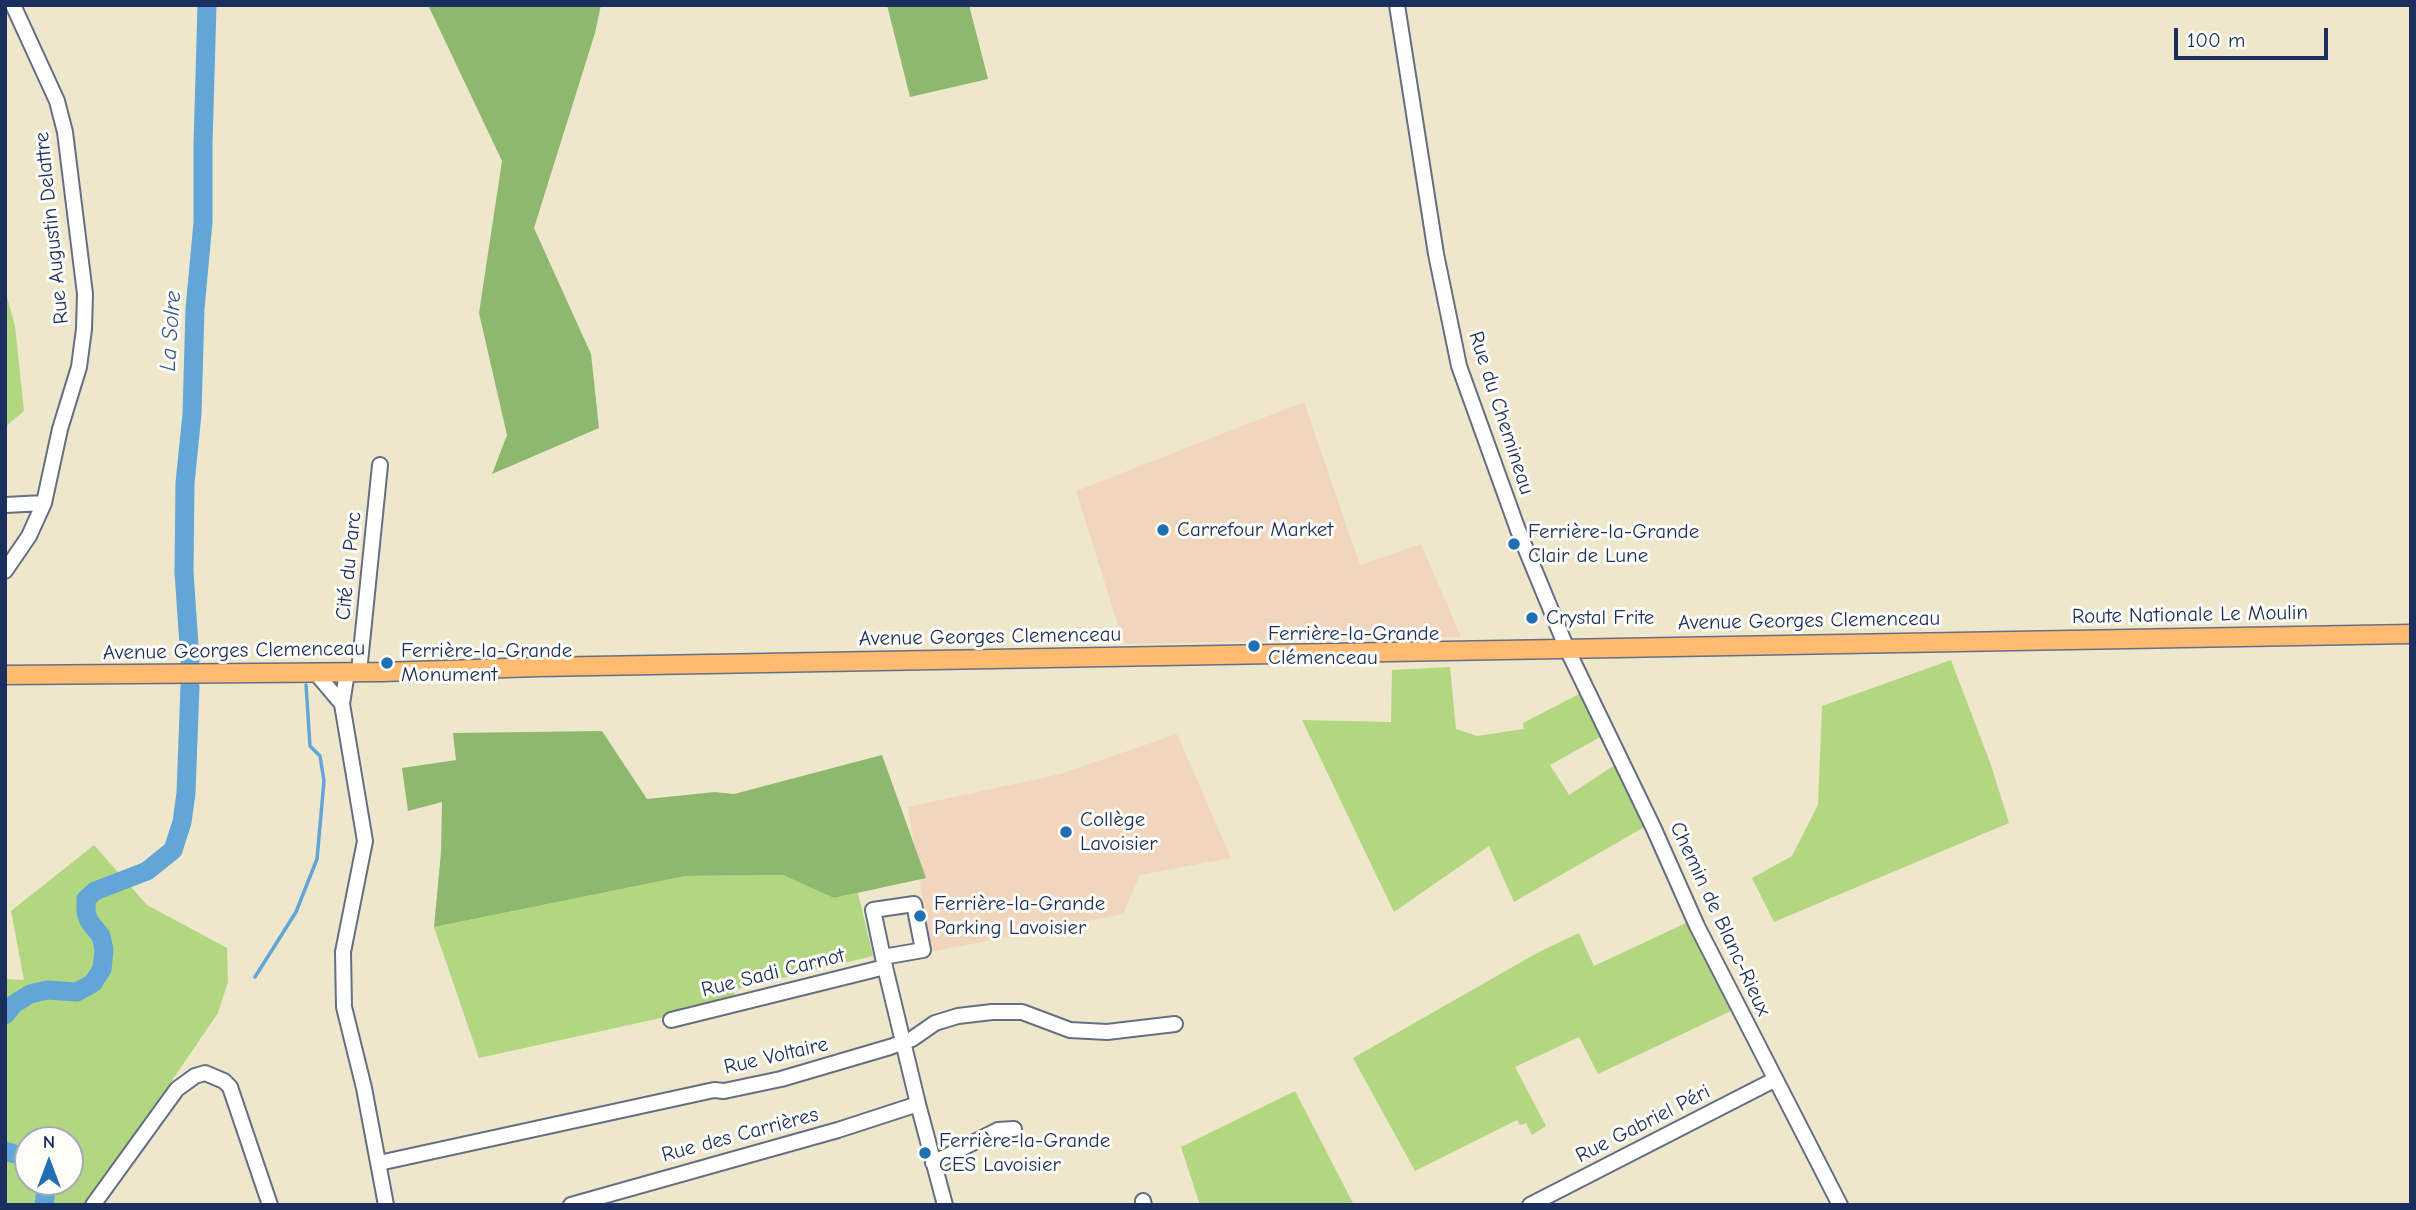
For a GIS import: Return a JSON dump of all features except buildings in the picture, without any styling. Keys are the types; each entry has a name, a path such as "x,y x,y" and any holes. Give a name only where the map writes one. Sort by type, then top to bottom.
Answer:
{"main road":[{"name":"Route Nationale Le Moulin","path":"1970,641 2411,634"},
{"name":"Avenue Georges Clemenceau","path":"7,675 353,672 1970,641"}],"street":[{"name":"Rue Augustin Delattre","path":"5,571 29,536 44,503 60,429 79,367 85,294 65,132 57,101 13,5"},
{"name":"Rue du Chemineau","path":"1397,5 1418,150 1459,366 1518,530 1567,649"},
{"name":"Cité du Parc","path":"342,704 353,672 380,465"},
{"path":"5,505 44,503"},
{"name":"Chemin de Blanc-Rieux","path":"1567,649 1654,829 1697,926 1840,1205"},
{"path":"315,672 342,704 365,841 343,952 344,1007 386,1205"},
{"name":"Rue Sadi Carnot","path":"671,1020 763,999 884,962 923,950 914,904 873,910 884,962"},
{"path":"884,962 945,1205"},
{"name":"Rue Voltaire","path":"379,1163 714,1090 724,1091 781,1079 903,1042 935,1023 958,1016 1022,1012 1070,1030 1107,1032 1175,1024"},
{"path":"93,1205 177,1089 186,1081 205,1073 224,1081 230,1087 270,1205"},
{"name":"Rue Gabriel Péri","path":"1530,1205 1774,1080"},
{"name":"Rue des Carrières","path":"571,1205 844,1128 918,1104"},
{"path":"933,1163 998,1130 1014,1129"}],"shaded area":[{"path":"1304,402 1360,565 1421,544 1461,637 1124,644 1076,491"},
{"name":"Collège Lavoisier","path":"1177,734 1231,858 1140,875 1123,914 931,952 908,807 1060,774"}],"green space":[{"path":"428,5 601,5 595,33 534,228 591,354 599,428 492,474 507,435 479,313 502,161"},
{"path":"887,5 969,5 988,79 910,97"},
{"path":"5,290 15,326 24,411 5,427"},
{"path":"1951,660 1991,765 2009,823 1774,922 1752,878 1792,856 1818,805 1822,706"},
{"path":"1450,667 1456,729 1477,736 1524,729 1523,723 1581,693 1602,736 1550,765 1569,795 1618,763 1646,826 1514,902 1489,846 1394,912 1302,720 1391,722 1392,670"},
{"path":"602,731 647,799 715,792 734,794 882,755 926,878 834,898 783,875 686,876 434,927 441,852 442,802 408,811 402,768 456,760 453,733"},
{"path":"94,845 147,905 227,948 228,982 218,1013 87,1205 5,1205 5,979 24,980 11,911"},
{"path":"784,875 834,898 858,893 873,956 733,990 738,1001 479,1058 434,927 686,876"},
{"path":"1688,922 1733,1010 1598,1074 1579,1037 1515,1067 1546,1126 1532,1135 1526,1123 1520,1125 1517,1120 1415,1171 1353,1058 1537,953 1579,933 1594,966"},
{"path":"1295,1091 1354,1205 1200,1205 1181,1147"}],"waterway":[{"name":"La Solre","path":"190,660 184,572 185,483 192,414 195,309 203,222 207,5"},
{"path":"255,977 296,912 317,859 324,781 320,756 310,746 306,685"},
{"name":"La Solre","path":"5,1015 14,1004 30,994 47,990 77,992 93,983 102,969 104,950 101,936 89,921 86,899 95,891 147,871 173,850 182,822 186,793 190,686"},
{"name":"La Solre","path":"5,1151 14,1154"},
{"name":"La Solre","path":"44,1205 45,1196"}],"place":[{"name":"Carrefour Market","path":"1163,530"},
{"name":"Ferrière-la-Grande Clair de Lune","path":"1514,544"},
{"name":"Crystal Frite","path":"1532,618"},
{"name":"Ferrière-la-Grande Clémenceau","path":"1254,646"},
{"name":"Ferrière-la-Grande Monument","path":"387,663"},
{"name":"Collège Lavoisier","path":"1066,832"},
{"name":"Ferrière-la-Grande Parking Lavoisier","path":"920,916"},
{"name":"Ferrière-la-Grande CES Lavoisier","path":"925,1153"}]}
